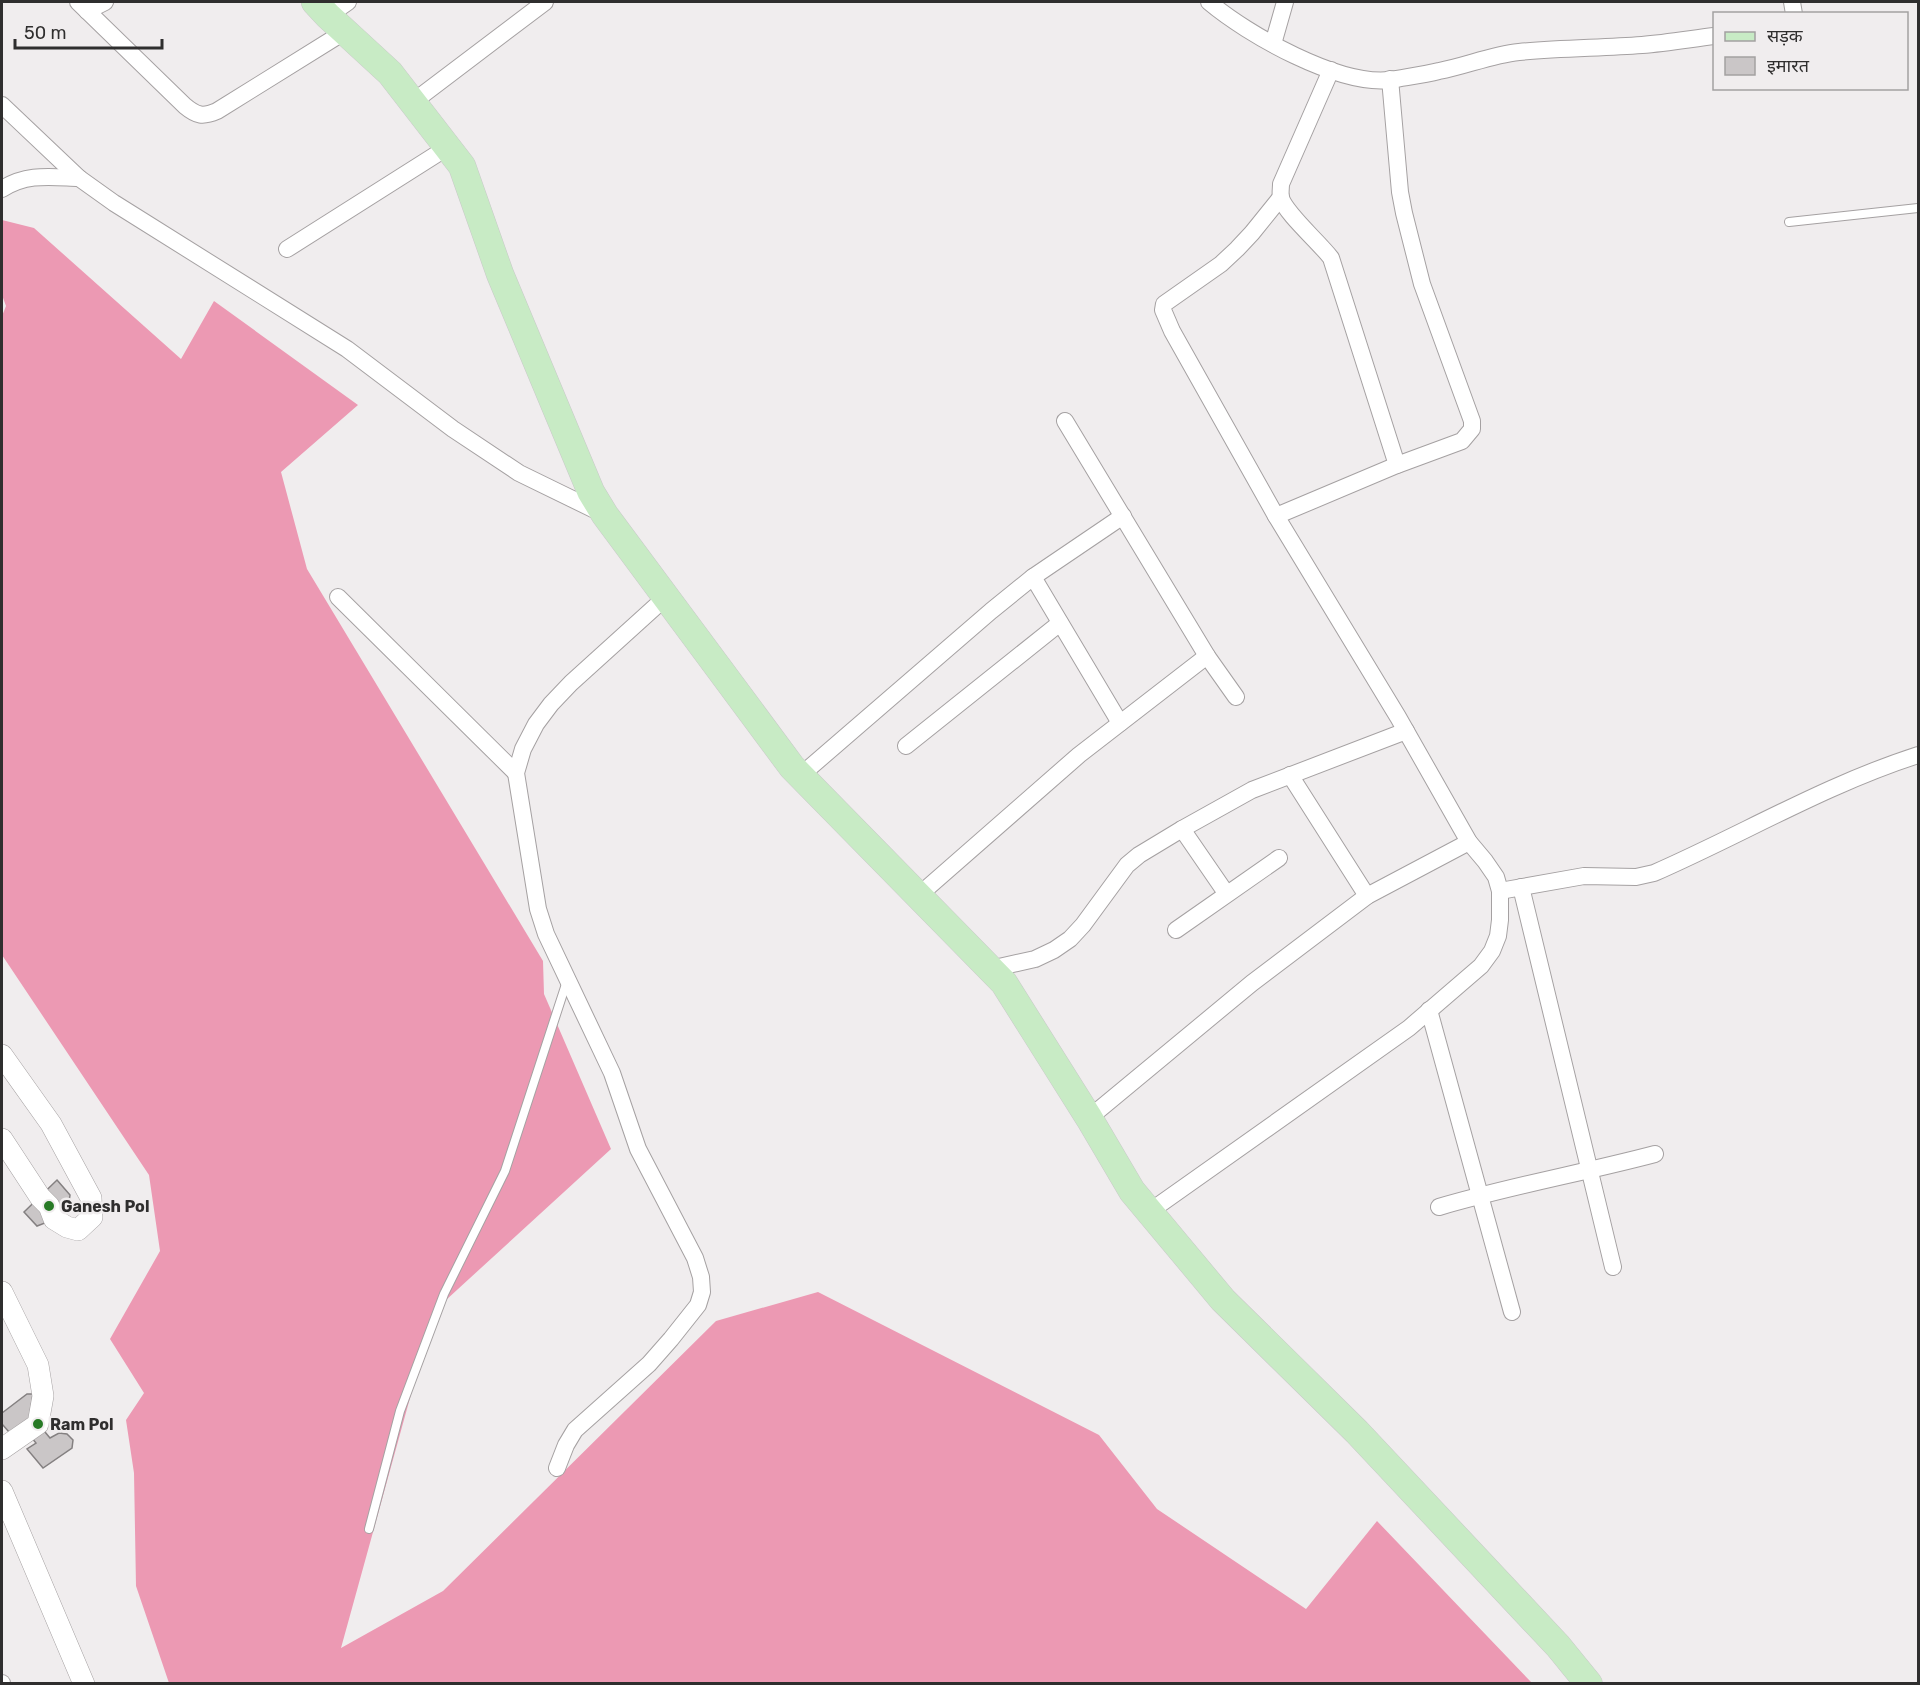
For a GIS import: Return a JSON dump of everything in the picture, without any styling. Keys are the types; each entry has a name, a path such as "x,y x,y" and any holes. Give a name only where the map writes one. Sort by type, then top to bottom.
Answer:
{"main road":[{"path":"333,13 390,73 462,165 500,274 591,492 605,515 792,767 1004,983 1132,1191 1222,1300 1357,1432 1558,1646 1589,1683"}],"street":[{"path":"83,6 105,2"},
{"path":"413,102 545,2"},
{"path":"1209,2 1239,25 1273,44 1315,64 1347,76 1365,79 1390,80 1440,71 1493,56 1519,52 1644,44 1713,36"},
{"path":"1273,44 1285,2"},
{"path":"83,6 185,106 195,114 206,116 217,111 333,13"},
{"path":"1331,70 1281,184 1281,197 1288,210 1321,244 1331,258 1396,465"},
{"path":"1275,516 1396,465 1462,441 1472,429 1472,421 1422,284 1404,213 1390,80"},
{"path":"2,105 79,178 148,226 347,350 453,429 519,473 605,515"},
{"path":"287,249 448,147"},
{"path":"2,189 20,179 31,177 79,178"},
{"path":"1149,1212 1381,1049 1481,966 1492,951 1498,936 1500,891 1496,878 1468,842 1406,731 1275,516 1172,331 1163,310 1164,304 1172,297 1221,264 1238,249 1281,197"},
{"path":"1065,421 1207,656 1236,697"},
{"path":"800,776 991,611 1033,578 1123,516"},
{"path":"1033,578 1120,723"},
{"path":"338,597 516,773"},
{"path":"557,1468 575,1430 656,1356 698,1305 702,1292 701,1277 694,1258 638,1149 612,1073 546,934 538,909 516,773 523,749 550,704 666,597"},
{"path":"906,746 1060,623"},
{"path":"918,896 1055,775 1207,656"},
{"path":"990,969 1035,959 1070,939 1089,919 1127,865 1182,829 1252,790 1406,731"},
{"path":"1500,891 1584,876 1636,877 1654,873 1821,793 1889,764 1918,755"},
{"path":"1290,776 1367,896"},
{"path":"1182,829 1226,893"},
{"path":"1089,1118 1252,983 1367,896 1468,842"},
{"path":"1176,930 1279,858"},
{"path":"1521,887 1613,1267"},
{"path":"1429,1010 1512,1312"},
{"path":"2,1055 51,1124 91,1198 92,1217 78,1230 67,1227 54,1219 49,1206 40,1197 2,1139"},
{"path":"1439,1207 1480,1195 1655,1154"},
{"path":"2,1292 39,1365 43,1396 38,1424 2,1449"},
{"path":"2,1491 84,1683"}],"lane":[{"path":"1789,222 1918,208"},
{"path":"369,1529 400,1411 444,1294 505,1171 567,981"}],"shaded area":[{"path":"2,220 34,228 181,359 214,301 358,405 281,472 307,569 543,961 544,994 611,1149 434,1311 341,1648 443,1591 716,1321 818,1292 1099,1435 1157,1509 1306,1609 1377,1521 1532,1683 169,1683 136,1586 134,1473 126,1420 144,1393 110,1339 160,1251 149,1175 2,955 2,316 6,306 2,295"}],"building":[{"path":"57,1180 70,1195 69,1202 62,1205 54,1201 45,1223 37,1226 24,1212"},
{"path":"27,1394 33,1394 30,1414 50,1438 59,1433 67,1434 73,1440 72,1448 43,1468 27,1449 36,1443 27,1432 9,1432 2,1424 2,1413"}],"place":[{"name":"Ganesh Pol","path":"49,1206"},
{"name":"Ram Pol","path":"38,1424"}]}
